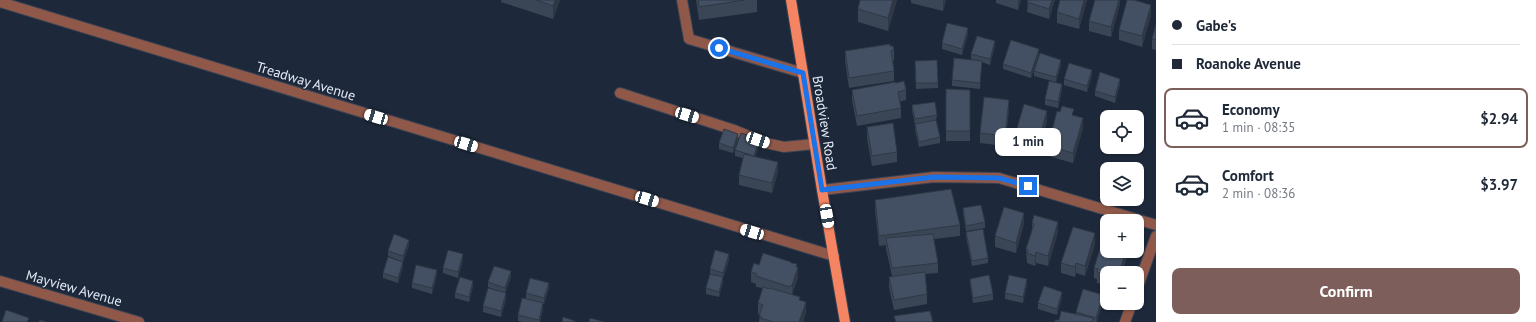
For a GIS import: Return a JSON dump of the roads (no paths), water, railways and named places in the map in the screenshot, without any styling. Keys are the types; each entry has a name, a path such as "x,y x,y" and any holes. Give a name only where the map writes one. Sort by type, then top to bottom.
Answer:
{"main road":[{"name":"Broadview Road","path":"791,0 845,322"}],"street":[{"path":"682,0 689,39 803,73"},
{"name":"Treadway Avenue","path":"0,2 834,256"},
{"path":"620,93 734,130 766,143 784,147 814,144"},
{"path":"822,190 934,177 999,178 1156,225"},
{"path":"1144,269 1156,236"},
{"name":"Mayview Avenue","path":"0,281 139,322"},
{"path":"1125,322 1129,310"}]}
